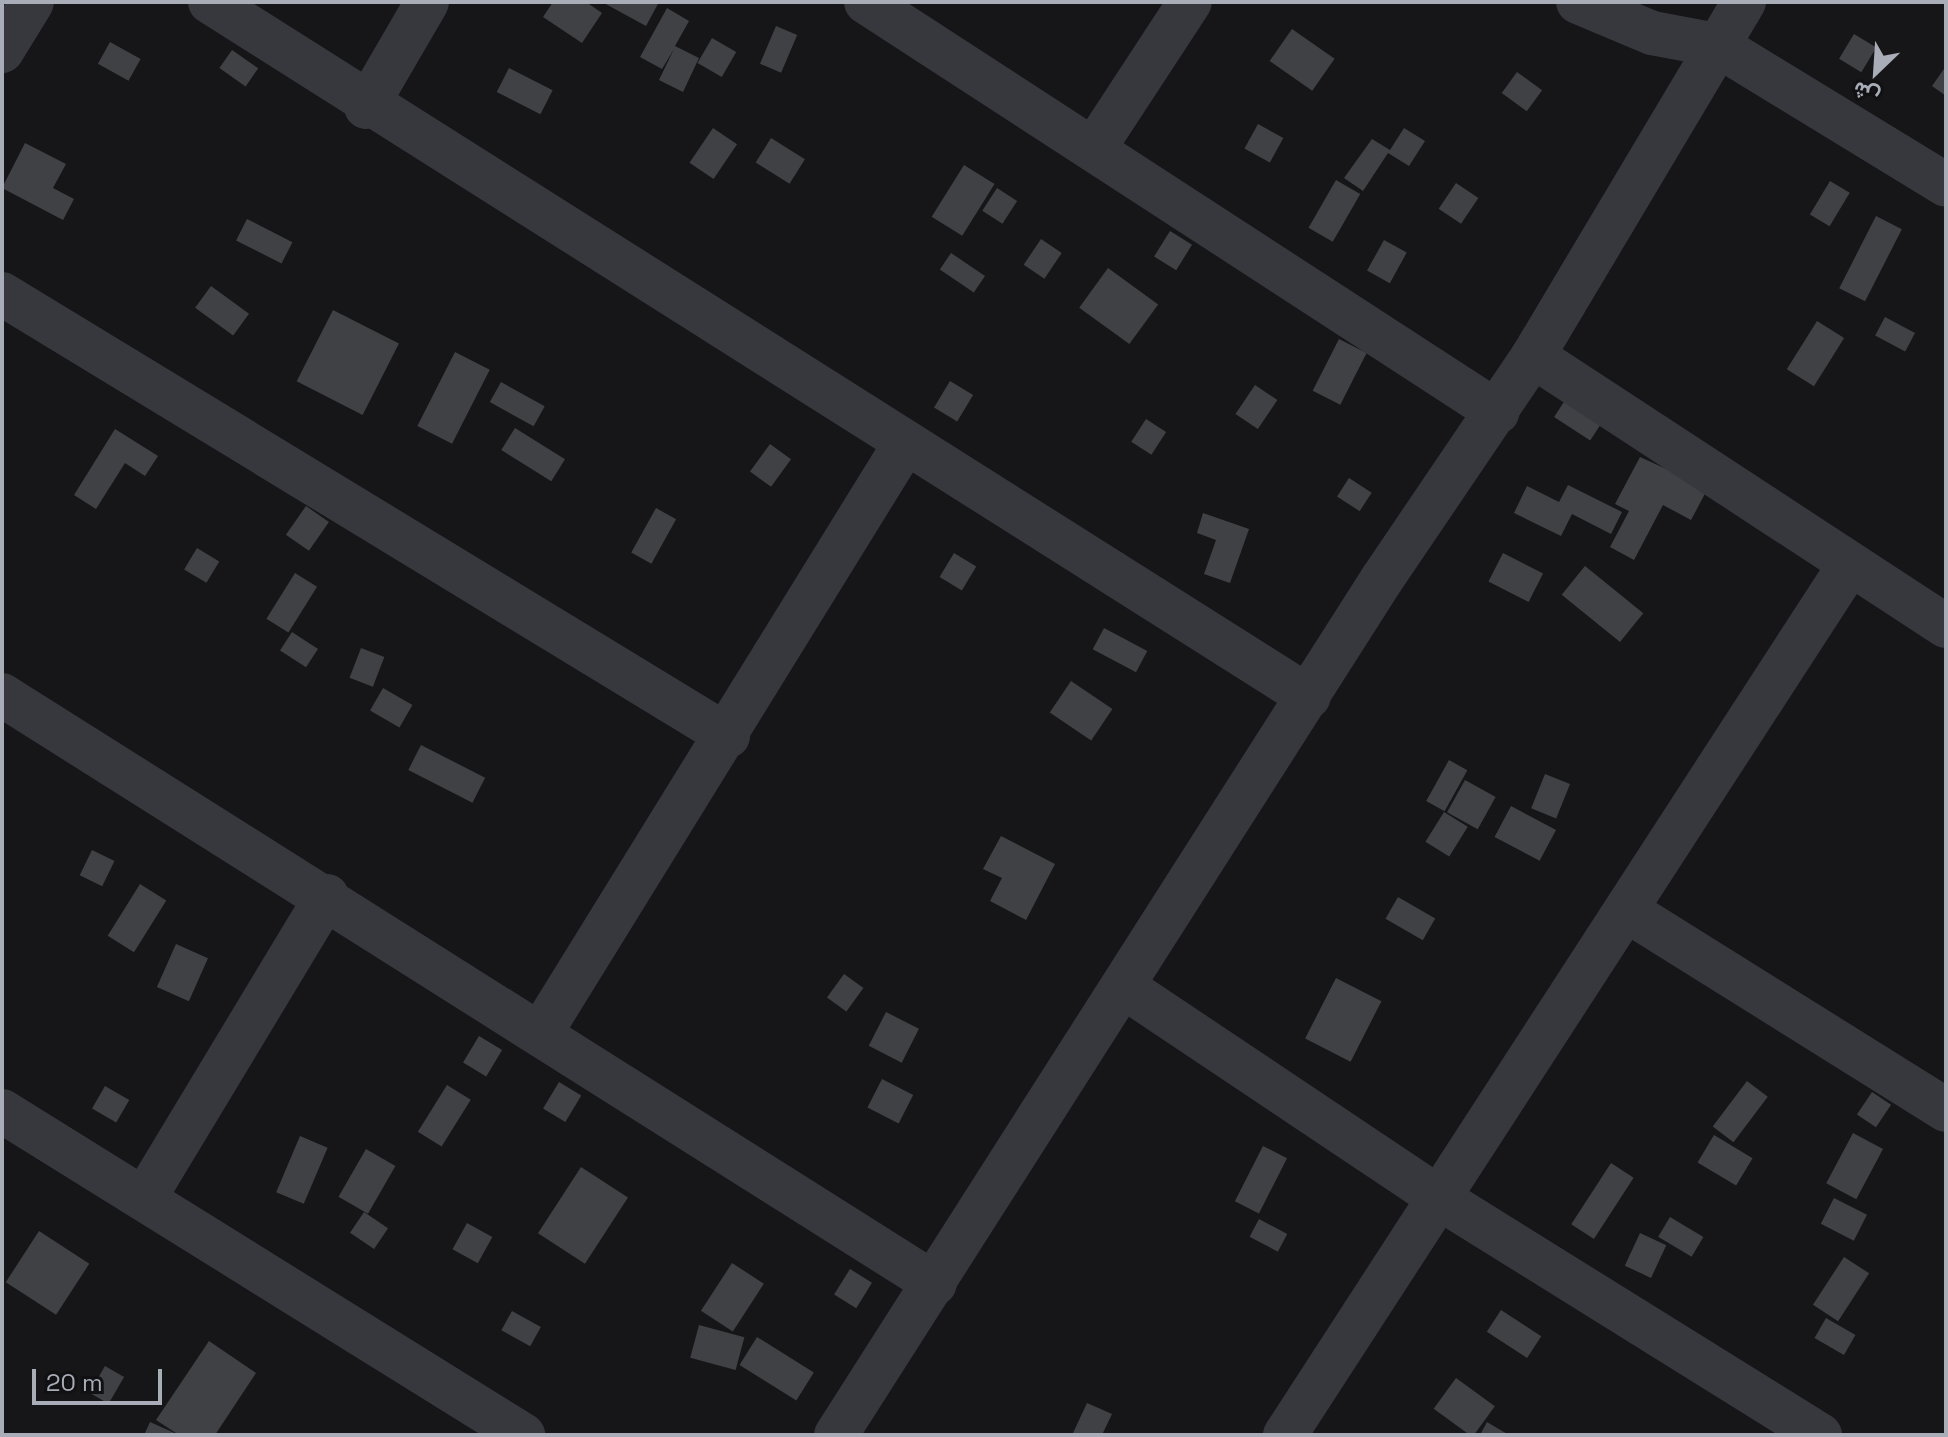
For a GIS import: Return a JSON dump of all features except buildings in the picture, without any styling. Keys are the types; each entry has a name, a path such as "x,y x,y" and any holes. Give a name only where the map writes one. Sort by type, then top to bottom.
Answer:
{"street":[{"path":"2,51 32,2"},
{"path":"210,2 366,107 1309,697"},
{"path":"366,107 427,2"},
{"path":"866,2 1095,147 1497,412"},
{"path":"1095,147 1190,2"},
{"path":"1578,2 1652,33 1717,45 1946,185"},
{"path":"836,1435 1309,697 1533,356 1744,2"},
{"path":"2,294 728,736"},
{"path":"1533,356 1946,626"},
{"path":"540,1034 728,736 904,445"},
{"path":"1285,1435 1850,564"},
{"path":"2,695 327,896 935,1284"},
{"path":"144,1199 327,896"},
{"path":"1626,910 1946,1110"},
{"path":"1124,987 1439,1198 1820,1435"},
{"path":"2,1111 523,1435"}]}
